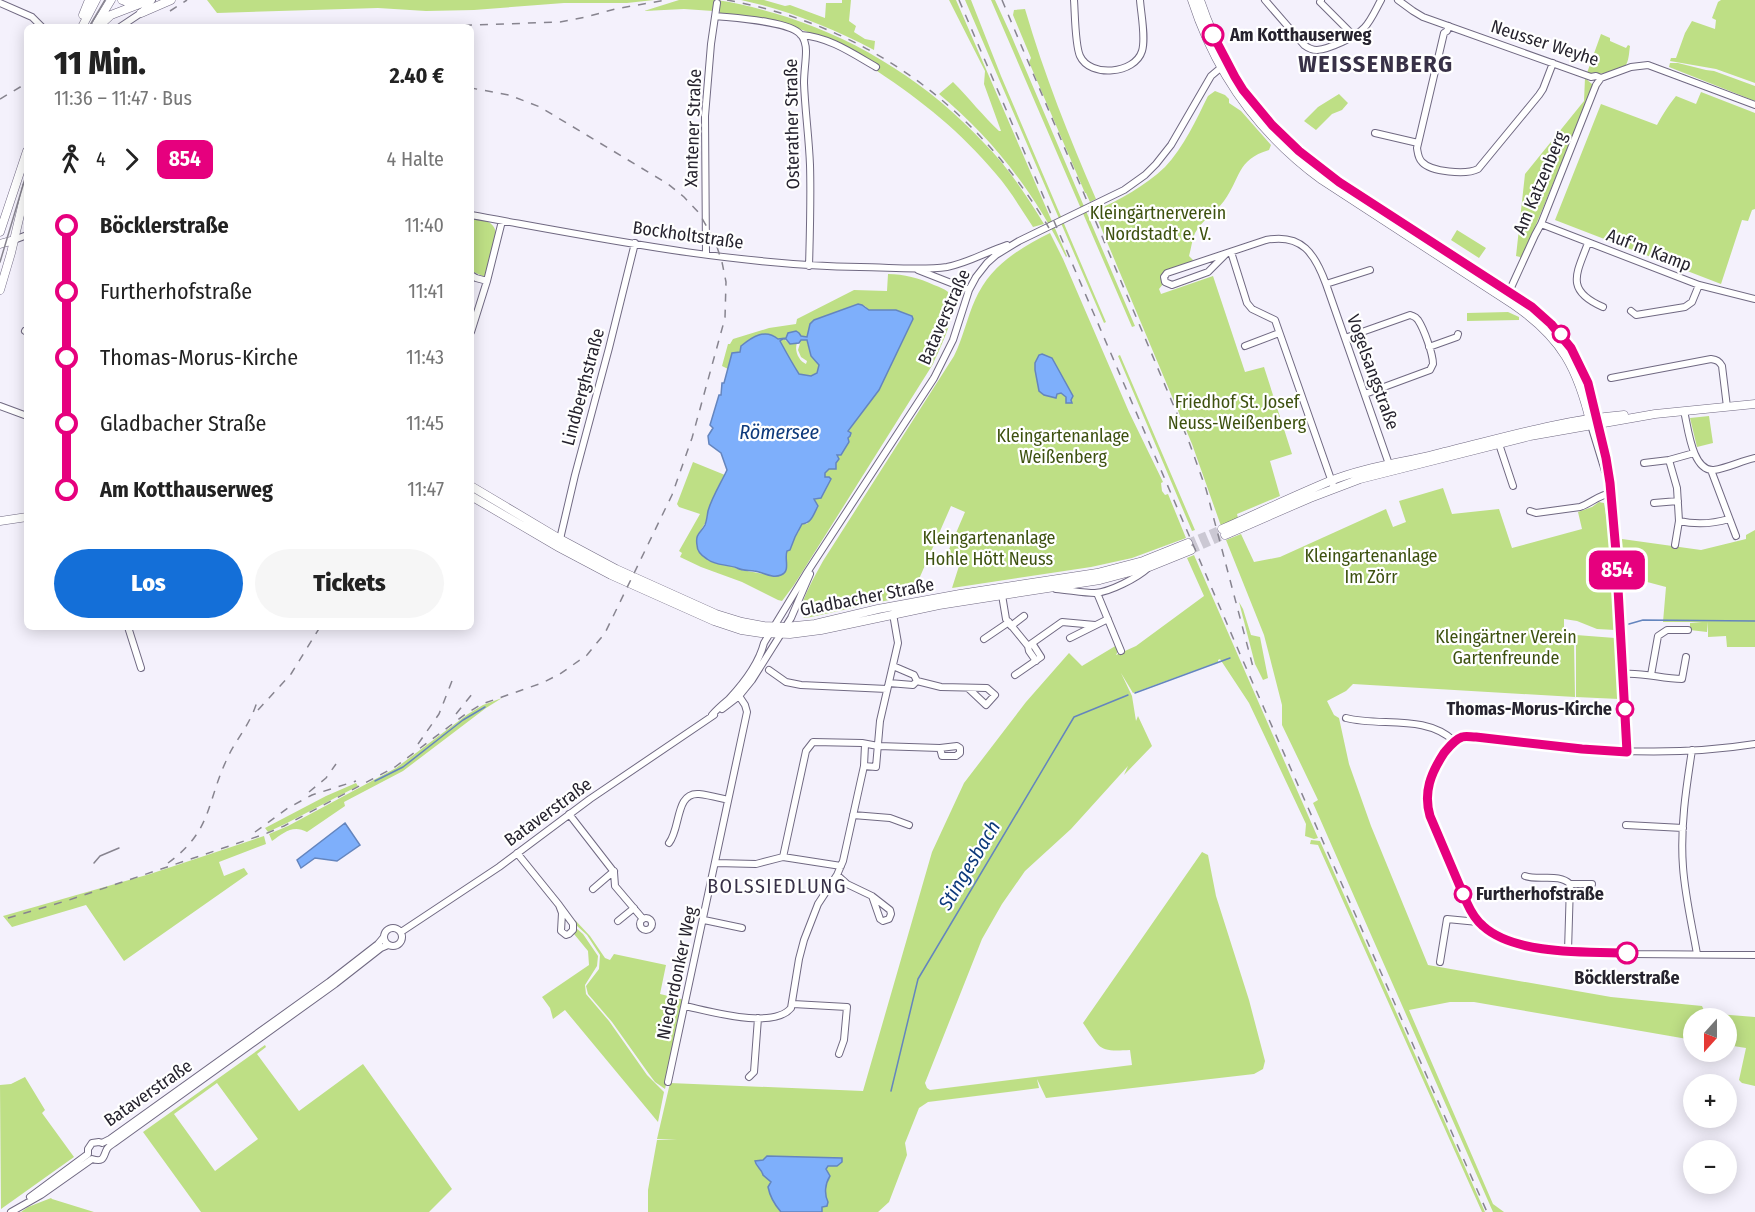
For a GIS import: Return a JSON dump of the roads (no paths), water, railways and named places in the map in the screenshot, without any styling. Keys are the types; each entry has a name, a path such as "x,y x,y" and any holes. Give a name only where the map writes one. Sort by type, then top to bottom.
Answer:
{"main road":[{"path":"81,24 89,0"},
{"path":"82,24 96,0"},
{"path":"98,24 110,0 116,7 125,9"},
{"path":"122,0 140,3"},
{"path":"99,24 106,18 125,9 151,0"},
{"path":"141,13 171,0"},
{"path":"1192,0 1204,34 1223,65 1264,116 1314,165 1509,292 1540,314 1561,334 1571,348 1588,383 1594,421"},
{"path":"1200,0 1223,65 1236,93 1262,127 1308,170 1510,303 1543,328 1564,353 1594,421"},
{"path":"0,232 24,160"},
{"path":"0,290 24,198"},
{"path":"6,213 5,231 8,237 14,240"},
{"path":"0,244 14,240"},
{"path":"1223,532 1333,484 1531,429 1755,404"},
{"path":"1390,467 1594,421"},
{"name":"Gladbacher Straße","path":"474,488 616,569 716,614 772,630"},
{"name":"Gladbacher Straße","path":"474,498 611,575 697,615 741,630 783,631 821,630 893,614 1100,580 1149,567 1190,546 1097,573 911,603 783,631"},
{"path":"0,516 24,514"},
{"path":"0,521 24,515"},
{"path":"560,548 561,539"}],"street":[{"path":"124,24 141,13 151,0"},
{"path":"1074,0 1080,56 1090,66 1102,70 1129,66 1137,61 1141,54 1144,43 1140,0"},
{"path":"1265,0 1308,48 1318,50 1354,36 1364,29 1381,0"},
{"path":"1321,0 1320,2 1354,36"},
{"name":"Neusser Weyhe","path":"1398,0 1418,14 1591,77 1601,78 1631,67 1648,64 1755,105"},
{"path":"0,3 32,17 39,24"},
{"name":"Xantener Straße","path":"706,254 705,116 717,3"},
{"name":"Osterather Straße","path":"716,16 772,23 801,34 806,51 804,81 810,165 809,266"},
{"path":"1446,25 1447,31 1444,33 1417,148 1419,157 1427,166 1461,173 1469,173 1478,169 1539,95 1553,63"},
{"path":"801,34 824,39 876,67"},
{"name":"Bataverstraße","path":"401,932 518,853 569,814 739,696 783,631 814,565 940,366 953,340 969,290 976,277 996,255 1115,195 1145,175 1171,145 1208,81 1223,65"},
{"path":"1591,77 1596,85"},
{"name":"Am Katzenberg","path":"1510,303 1509,292 1541,224 1596,85 1601,78"},
{"path":"1375,133 1418,143"},
{"name":"Bockholtstraße","path":"474,216 706,254 809,266 933,268 958,264 1019,242"},
{"path":"474,322 502,221"},
{"name":"Auf'm Kamp","path":"1541,224 1699,285 1755,299"},
{"path":"14,240 24,236"},
{"name":"Vogelsangstraße","path":"1228,253 1208,272 1172,285 1165,282 1164,277 1167,273 1266,240 1288,240 1302,246 1313,255 1326,284 1390,467"},
{"name":"Lindberghstraße","path":"561,539 575,475 635,243"},
{"name":"Auf'm Kamp","path":"1588,243 1576,283 1578,288 1594,303 1603,307"},
{"path":"1228,253 1247,303 1252,309 1275,320 1333,484"},
{"name":"Bockholtstraße","path":"903,268 924,271 969,290"},
{"path":"1326,284 1371,270"},
{"path":"474,277 487,280"},
{"name":"Auf'm Kamp","path":"1631,311 1636,315 1685,307 1692,302 1699,285"},
{"path":"1499,296 1509,292"},
{"path":"1345,338 1410,315 1420,322 1429,347 1433,364 1430,370 1365,394"},
{"path":"1245,345 1280,333"},
{"path":"1429,347 1456,338 1458,334"},
{"path":"1611,378 1711,359 1716,360 1722,366 1727,407"},
{"path":"0,406 24,415"},
{"path":"1684,411 1694,453 1702,467 1711,470 1755,458"},
{"path":"1594,421 1611,493 1627,752"},
{"path":"1499,444 1514,486"},
{"path":"1644,463 1669,460 1694,453"},
{"path":"1669,460 1677,488 1680,521 1675,545"},
{"path":"1711,470 1736,536"},
{"path":"1530,511 1536,513 1580,507 1602,495 1611,493"},
{"path":"1654,503 1678,501"},
{"path":"1680,521 1706,524 1729,519"},
{"name":"Bataverstraße","path":"712,715 755,666 772,630 806,574 814,565"},
{"name":"Gladbacher Straße","path":"1050,588 1098,593 1137,577 1149,567"},
{"path":"1098,593 1121,651"},
{"path":"1002,595 1006,619 1041,657 1016,675"},
{"path":"864,766 876,767 880,720 898,643 893,614 899,607 911,603"},
{"path":"984,639 1024,616"},
{"path":"1070,638 1108,619"},
{"path":"1030,645 1062,622 1095,626"},
{"path":"129,630 141,668"},
{"path":"1652,675 1658,636 1667,630 1688,630"},
{"path":"1623,674 1642,673 1682,679 1686,657"},
{"path":"730,697 739,696 740,689 755,666"},
{"path":"892,666 914,675 917,681 941,687 968,688"},
{"path":"770,670 779,678 793,684 888,686 913,685 917,681"},
{"name":"Niederdonker Weg","path":"669,1082 747,712 739,696"},
{"path":"1346,718 1411,723 1441,732 1454,741"},
{"path":"1755,744 1692,750 1627,752 1462,737 1448,748 1433,772 1428,787 1427,805 1467,903 1478,922 1490,932 1536,948 1568,951 1755,955"},
{"path":"783,857 807,751 811,743 816,741 940,748"},
{"path":"685,1006 739,1017 758,1018 784,1014 793,1004 798,959 804,940 818,904 841,866 864,766 865,745"},
{"path":"1692,750 1683,828 1685,883 1697,954"},
{"path":"669,843 675,834 681,806 690,795 698,794 728,800"},
{"path":"569,814 614,871 614,885 643,919"},
{"path":"853,815 890,818 909,825"},
{"path":"1626,825 1683,828"},
{"path":"518,853 559,905"},
{"path":"716,863 756,864 783,857 841,866"},
{"path":"593,889 614,871"},
{"path":"837,875 848,884 872,896"},
{"path":"1526,876 1565,879 1570,884 1592,884"},
{"path":"1568,951 1570,884"},
{"path":"618,921 633,908"},
{"path":"1440,962 1447,919 1478,922"},
{"path":"704,920 742,928"},
{"name":"Bataverstraße","path":"90,1156 99,1160 103,1159 104,1146 329,982 378,944 385,931 390,928 401,932 402,939 399,945 388,945 381,948 335,984 104,1146"},
{"path":"383,938 388,945"},
{"path":"793,1004 847,1007 844,1040 839,1054"},
{"path":"749,1077 754,1072 758,1018"},
{"name":"Bataverstraße","path":"90,1156 88,1149 92,1143 99,1142 104,1146"},
{"name":"Bataverstraße","path":"11,1212 41,1195 90,1156"}],"water":[{"name":"Römersee","path":"858,304 869,310 896,310 912,316 913,319 879,390 848,431 851,433 848,438 849,442 841,455 837,455 839,459 836,469 829,469 825,473 825,477 831,479 821,498 814,499 818,506 814,515 808,522 802,524 790,550 787,551 786,571 778,576 771,576 714,563 700,553 697,538 705,525 712,501 727,470 721,453 709,444 708,436 713,428 710,425 732,353 740,352 741,346 763,334 778,339 786,338 788,333 796,331 801,336 807,337 810,324 814,320","holes":["786,339 790,344 807,340 811,356 819,365 817,373 811,376 799,374 780,341"]},
{"path":"1042,354 1052,358 1073,396 1072,403 1066,403 1066,397 1061,393 1057,394 1056,398 1039,391 1035,363"},
{"path":"345,823 360,845 337,861 315,858 301,868 297,860"},
{"path":"767,1156 842,1158 842,1162 837,1166 828,1166 826,1169 830,1176 826,1189 828,1202 827,1206 822,1207 822,1212 781,1212 770,1194 768,1187 771,1182 763,1175 755,1161 763,1160"}],"waterway":[{"name":"Stingesbach","path":"1629,624 1643,620 1755,621"},
{"name":"Stingesbach","path":"1135,693 1230,658"},
{"name":"Stingesbach","path":"891,1091 918,979 1074,717 1128,695"},
{"path":"375,781 403,767 463,720 485,707"}],"tunnel":[{"path":"1188,543 1222,529"},
{"path":"1191,550 1225,535"}],"tram line":[{"path":"91,24 105,0"},
{"path":"0,262 24,182"},
{"path":"94,863 100,856 119,848"}],"railway":[{"path":"170,11 187,0"},
{"path":"474,25 560,22 666,0"},
{"path":"727,0 778,12 827,29 872,51 913,78 952,109 988,145 1020,184 1049,228"},
{"path":"959,0 1240,654 1487,1212"},
{"path":"1002,0 1189,442 1206,489 1253,667"},
{"path":"0,99 24,85"},
{"path":"8,918 69,900 284,826 395,767 482,704 542,683 560,674 587,655 605,633 672,495 692,438 725,318 726,282 722,262 715,241 699,213 668,184 540,107 509,95 474,89"},
{"path":"258,710 291,674 318,630"},
{"path":"418,744 439,714 452,681"},
{"path":"456,714 473,693"},
{"path":"168,863 183,851 201,827 227,759 259,697"},
{"path":"309,792 326,778 336,764"},
{"path":"255,832 288,808 312,795 356,781"}],"place":[{"name":"Am Kotthauserweg","path":"1213,35"},
{"name":"Thomas-Morus-Kirche","path":"1625,709"},
{"name":"Furtherhofstraße","path":"1463,894"},
{"name":"Böcklerstraße","path":"1627,953"}],"district":[{"name":"WEISSENBERG","path":"1376,64"},
{"name":"BOLSSIEDLUNG","path":"777,886"}],"park label":[{"name":"Kleingärtnerverein Nordstadt e. V.","path":"1158,223"},
{"name":"Friedhof St. Josef Neuss-Weißenberg","path":"1237,412"},
{"name":"Kleingartenanlage Weißenberg","path":"1063,446"},
{"name":"Kleingartenanlage Hohle Hött Neuss","path":"989,548"},
{"name":"Kleingartenanlage Im Zörr","path":"1371,566"},
{"name":"Kleingärtner Verein Gartenfreunde","path":"1506,647"}]}
